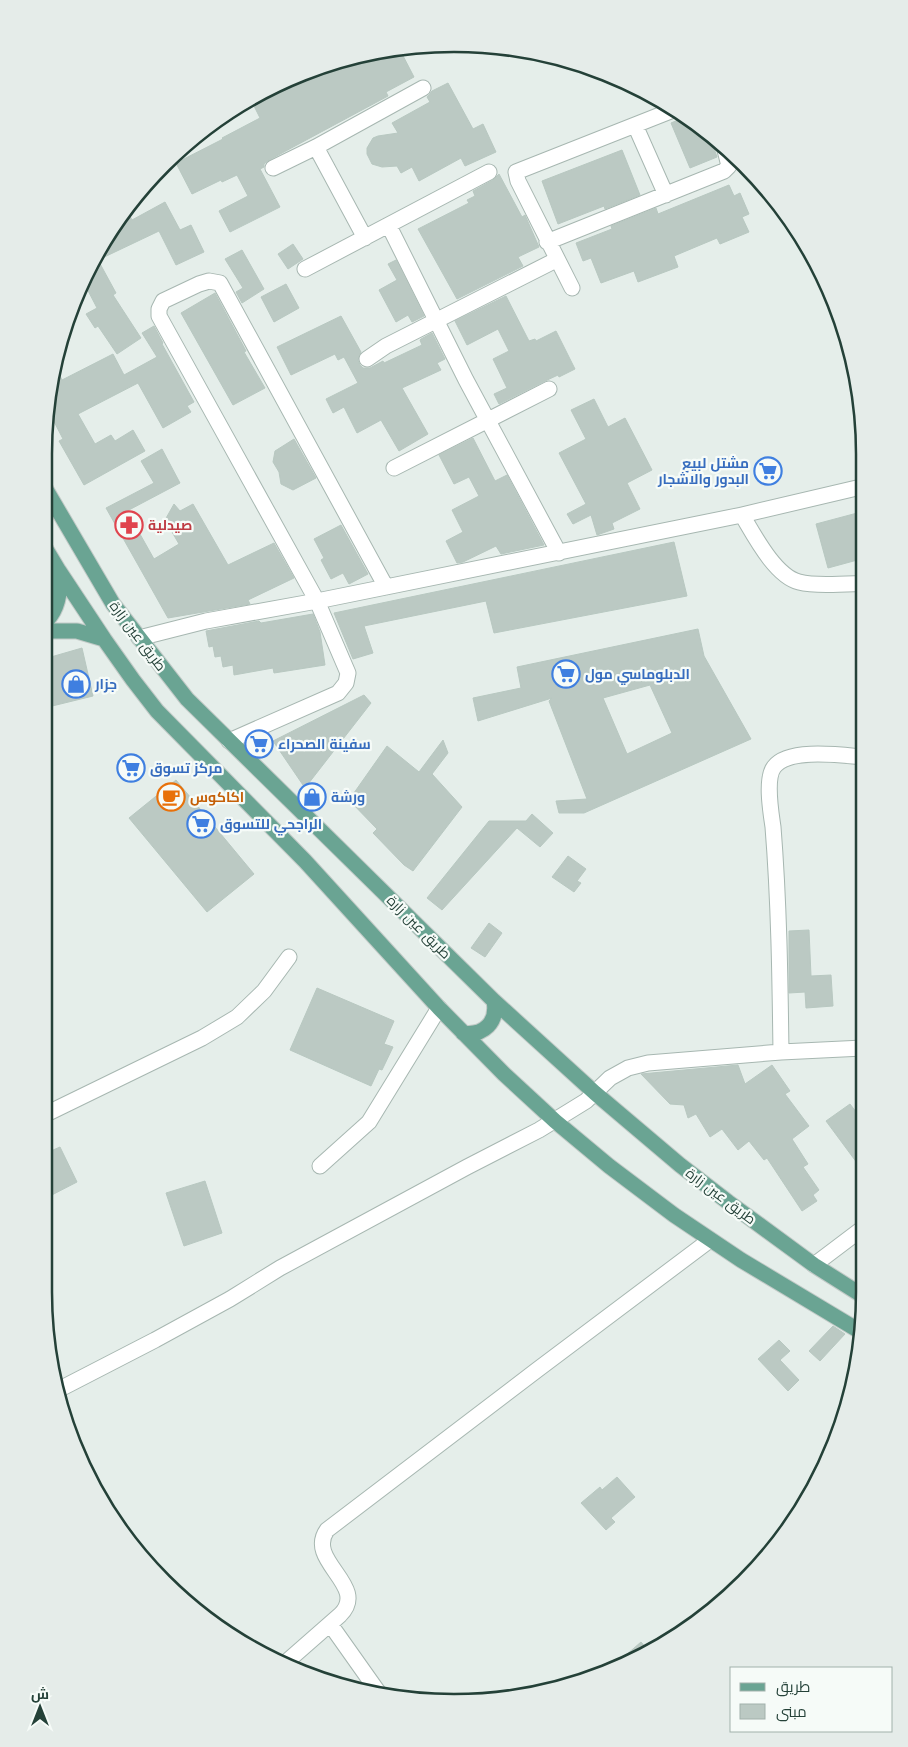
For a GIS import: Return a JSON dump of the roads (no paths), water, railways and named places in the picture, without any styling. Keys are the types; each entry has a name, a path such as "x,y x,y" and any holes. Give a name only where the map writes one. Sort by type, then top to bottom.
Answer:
{"main road":[{"name":"طريق عين زارة","path":"52,501 113,604 186,699 494,1001 595,1093 686,1170 814,1264 856,1291"},
{"name":"طريق عين زارة","path":"52,559 104,639 157,712 305,861 439,1008 504,1074 555,1121 641,1191 710,1240 854,1328"},
{"path":"52,612 56,606 60,589 59,571"},
{"path":"52,631 77,631 104,639"},
{"path":"463,1033 476,1033 488,1026 495,1015 494,1001"}],"street":[{"path":"273,168 316,147 424,88"},
{"path":"572,288 547,242 518,181 516,172 666,113"},
{"path":"635,125 666,195"},
{"path":"316,147 365,238"},
{"path":"547,242 724,171 729,166 728,160"},
{"path":"305,269 489,172"},
{"path":"389,226 487,420 559,553"},
{"path":"367,359 386,346 437,322 556,260"},
{"path":"229,741 338,692 343,688 348,678 347,668 318,601 159,316 163,301 199,284 209,281 220,283 386,588"},
{"path":"394,468 549,389"},
{"path":"139,638 206,621 386,588 742,515 856,488"},
{"path":"742,515 758,541 788,578 799,582 815,584 856,584"},
{"path":"781,1052 781,1000 774,846 769,784 773,769 781,761 795,756 856,756"},
{"path":"52,1111 202,1038 237,1017 264,990 289,957"},
{"path":"320,1166 369,1122 439,1008"},
{"path":"64,1387 230,1300 280,1268 460,1170 514,1144 555,1121 595,1093 610,1078 628,1068 638,1065 781,1052 856,1048"},
{"path":"814,1264 856,1233"},
{"path":"289,1659 344,1612 348,1597 346,1588 322,1549 323,1536 327,1530 710,1240"},
{"path":"330,1624 374,1687"}],"place":[{"name":"مشتل لبيع البدور والاشجار","path":"768,471"},
{"name":"صيدلية","path":"129,525"},
{"name":"الدبلوماسي مول","path":"566,674"},
{"name":"جزار","path":"76,684"},
{"name":"سفينة الصحراء","path":"259,744"},
{"name":"مركز تسوق","path":"131,768"},
{"name":"اكاكوس","path":"171,797"},
{"name":"ورشة","path":"312,797"},
{"name":"الراجحي للتسوق","path":"201,824"}]}
